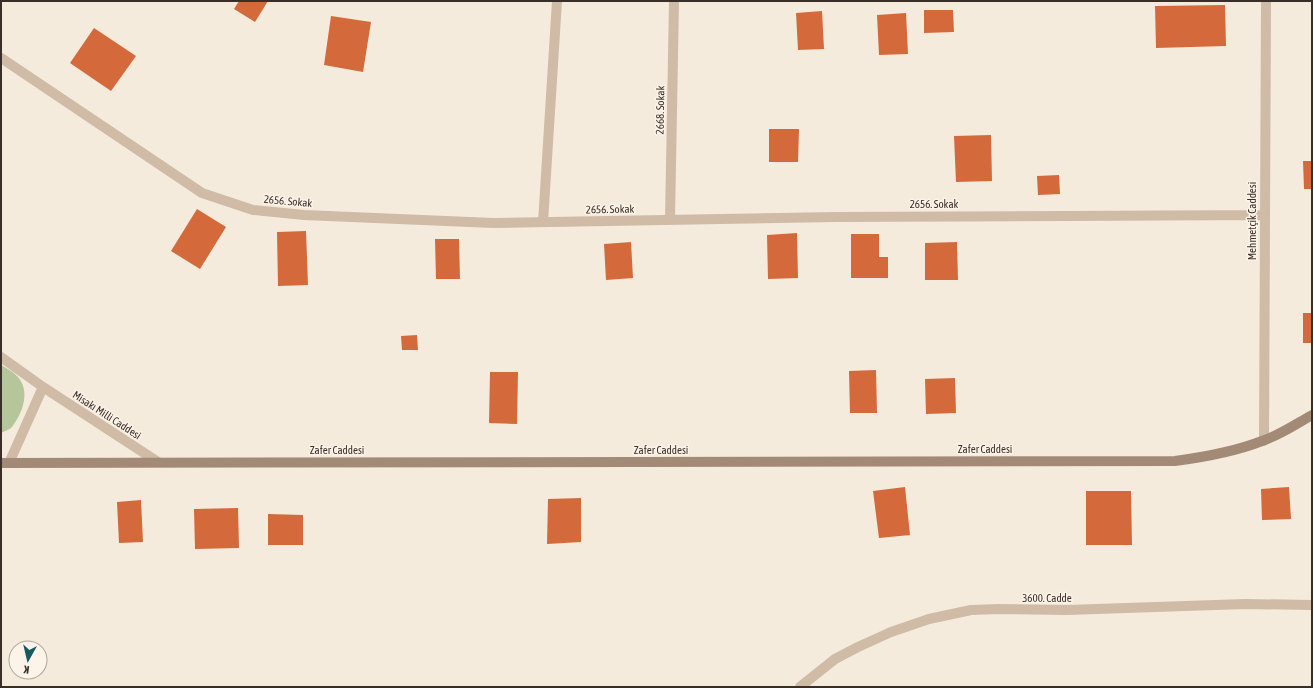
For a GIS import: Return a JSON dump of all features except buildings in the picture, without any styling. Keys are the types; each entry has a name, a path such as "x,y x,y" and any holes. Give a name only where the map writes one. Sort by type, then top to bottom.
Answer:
{"main road":[{"name":"Zafer Caddesi","path":"5,463 1175,461 1218,455 1238,450 1264,441 1312,415"}],"street":[{"path":"542,222 558,1"},
{"name":"2668. Sokak","path":"670,220 674,1"},
{"name":"Mehmetçik Caddesi","path":"1264,441 1266,1"},
{"name":"2656. Sokak","path":"1,58 202,193 253,210 304,215 493,223 837,217 1264,215"},
{"name":"Misakı Milli Caddesi","path":"1,357 42,387 158,462"},
{"path":"5,463 42,387"},
{"name":"3600. Cadde","path":"800,687 836,659 891,632 929,619 971,610 1067,610 1245,604 1312,605"}],"green space":[{"path":"1,365 17,376 21,382 24,388 24,402 12,427 1,433"}]}
